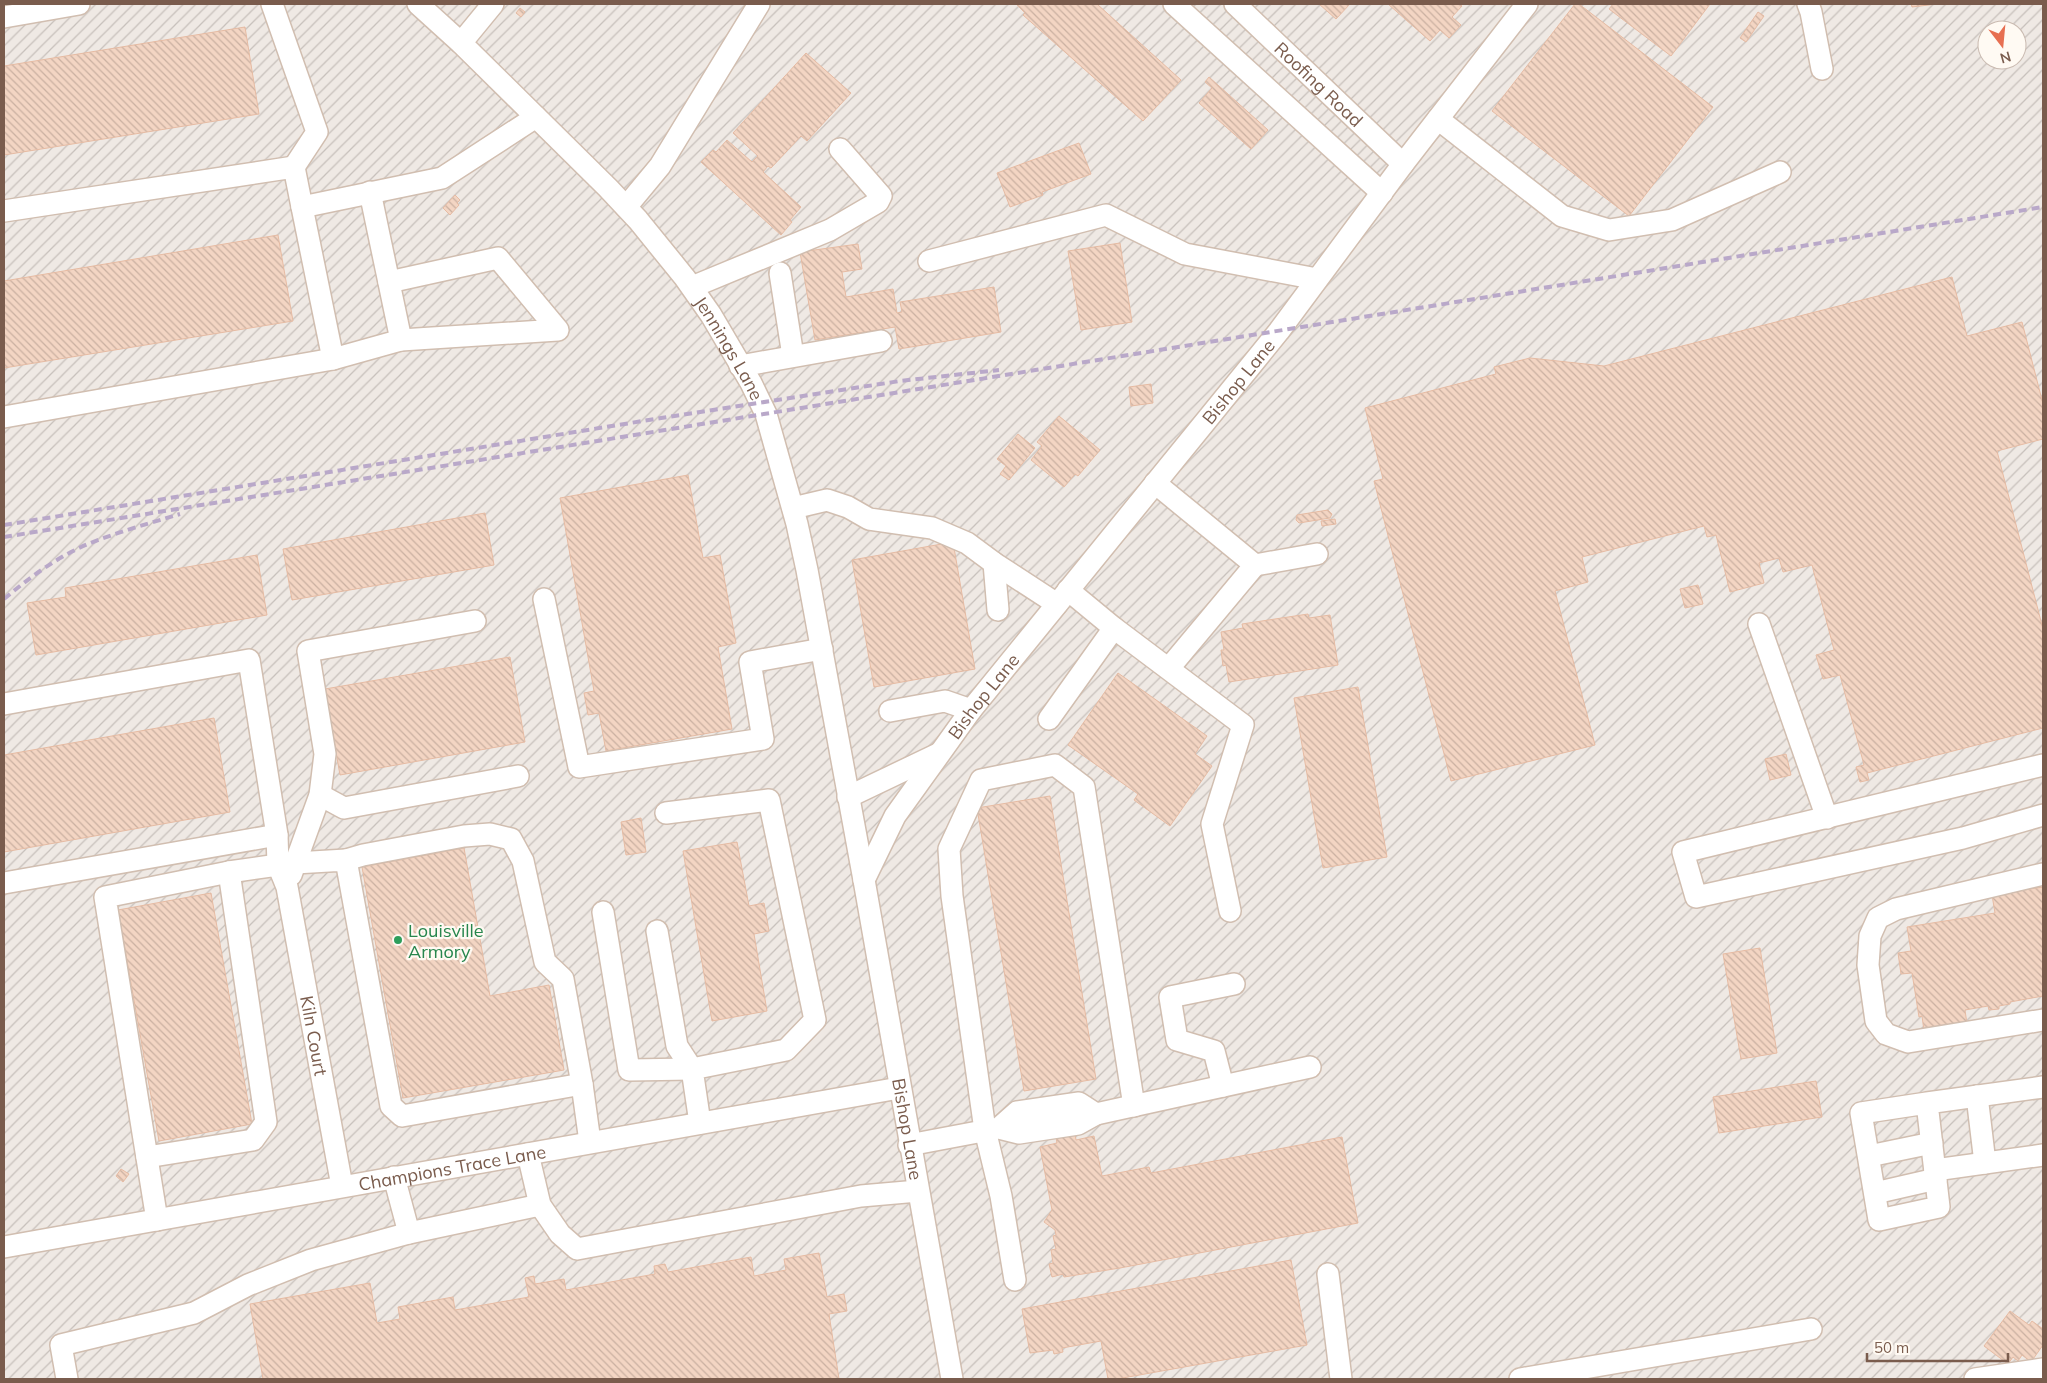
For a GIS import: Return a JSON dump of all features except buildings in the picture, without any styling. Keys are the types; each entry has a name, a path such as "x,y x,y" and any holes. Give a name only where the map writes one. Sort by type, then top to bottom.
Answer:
{"street":[{"path":"4,17 79,4"},
{"path":"272,4 317,132 294,167 333,359"},
{"path":"461,43 493,4"},
{"path":"626,207 660,166 759,4"},
{"path":"1174,4 1382,193"},
{"name":"Roofing Road","path":"1234,4 1403,164"},
{"name":"Bishop Lane","path":"864,880 895,816 971,710 1279,332 1403,164 1527,4"},
{"path":"1808,4 1822,69"},
{"name":"Jennings Lane","path":"429,7 461,43 626,207 692,288 711,316 766,414 793,508 822,649 848,797"},
{"path":"302,207 442,178 536,117"},
{"path":"1438,119 1562,216 1609,230 1672,220 1780,172"},
{"path":"692,288 830,230 878,202 881,196 840,149"},
{"path":"4,211 294,167"},
{"path":"370,192 401,340"},
{"path":"930,261 1106,215 1185,254 1318,279"},
{"path":"4,416 333,359 401,340 558,330 498,258 389,282"},
{"path":"780,273 793,356"},
{"path":"740,366 881,341"},
{"path":"1155,483 1255,565"},
{"path":"793,508 827,500 848,507 869,519 932,528 967,543 994,563 1063,597 1114,628 1243,725 1212,824 1230,911"},
{"path":"1169,668 1255,565 1317,554"},
{"path":"994,563 998,610"},
{"path":"544,599 579,767 763,739 750,662 822,649"},
{"path":"287,864 320,795 325,754 308,651 475,621"},
{"path":"1759,624 1828,818"},
{"path":"1049,719 1114,628"},
{"path":"4,704 249,660 277,835 287,864"},
{"path":"890,711 946,701 971,710"},
{"name":"Bishop Lane","path":"942,752 848,797 952,1379"},
{"path":"1015,1280 992,1129 952,896 949,849 981,780 1055,765 1084,787 1134,1106"},
{"path":"2043,765 1683,852 1696,897 1963,838 2043,815"},
{"path":"320,795 344,808 518,776"},
{"path":"603,912 630,1070 692,1070 786,1050 815,1020 769,800 666,812"},
{"path":"157,1220 106,898 229,872 287,864 346,860 363,855 464,836 490,834 511,839 523,861 544,962 563,979 582,1084 590,1142"},
{"path":"4,883 277,835"},
{"path":"346,860 390,1106 402,1116 582,1084"},
{"name":"Kiln Court","path":"287,864 287,887 342,1186"},
{"path":"147,1158 252,1140 266,1122 229,872"},
{"path":"2043,874 1896,909 1878,918 1870,936 1868,965 1876,1021 1886,1034 1908,1042 2043,1020"},
{"path":"657,931 677,1046 692,1070 700,1123"},
{"path":"1223,1086 1214,1051 1177,1040 1170,997 1234,984"},
{"path":"909,1145 992,1129 1019,1133 1078,1124 1096,1114 1310,1067"},
{"path":"1927,1103 1939,1207 1879,1220 1861,1113 1927,1103 2043,1087"},
{"name":"Champions Trace Lane","path":"4,1247 899,1088"},
{"path":"1977,1096 1984,1163"},
{"path":"1868,1156 1932,1143"},
{"path":"528,1154 540,1205 560,1234 577,1249 861,1196 918,1191"},
{"path":"1935,1174 1984,1163 2043,1155"},
{"path":"394,1177 409,1233"},
{"path":"67,1379 61,1345 194,1312 248,1285 311,1260 409,1233 540,1205"},
{"path":"1328,1274 1341,1379"},
{"path":"1520,1379 1811,1329"},
{"path":"1975,1379 2043,1369"}],"shaded area":[{"path":"4,4 2043,4 2043,1379 4,1379"}],"railway":[{"path":"4,537 2043,207"},
{"path":"4,525 661,418 900,381 999,370"},
{"path":"4,599 44,568 77,549 134,528 180,514"}],"place":[{"name":"Louisville Armory","path":"398,940"}]}
